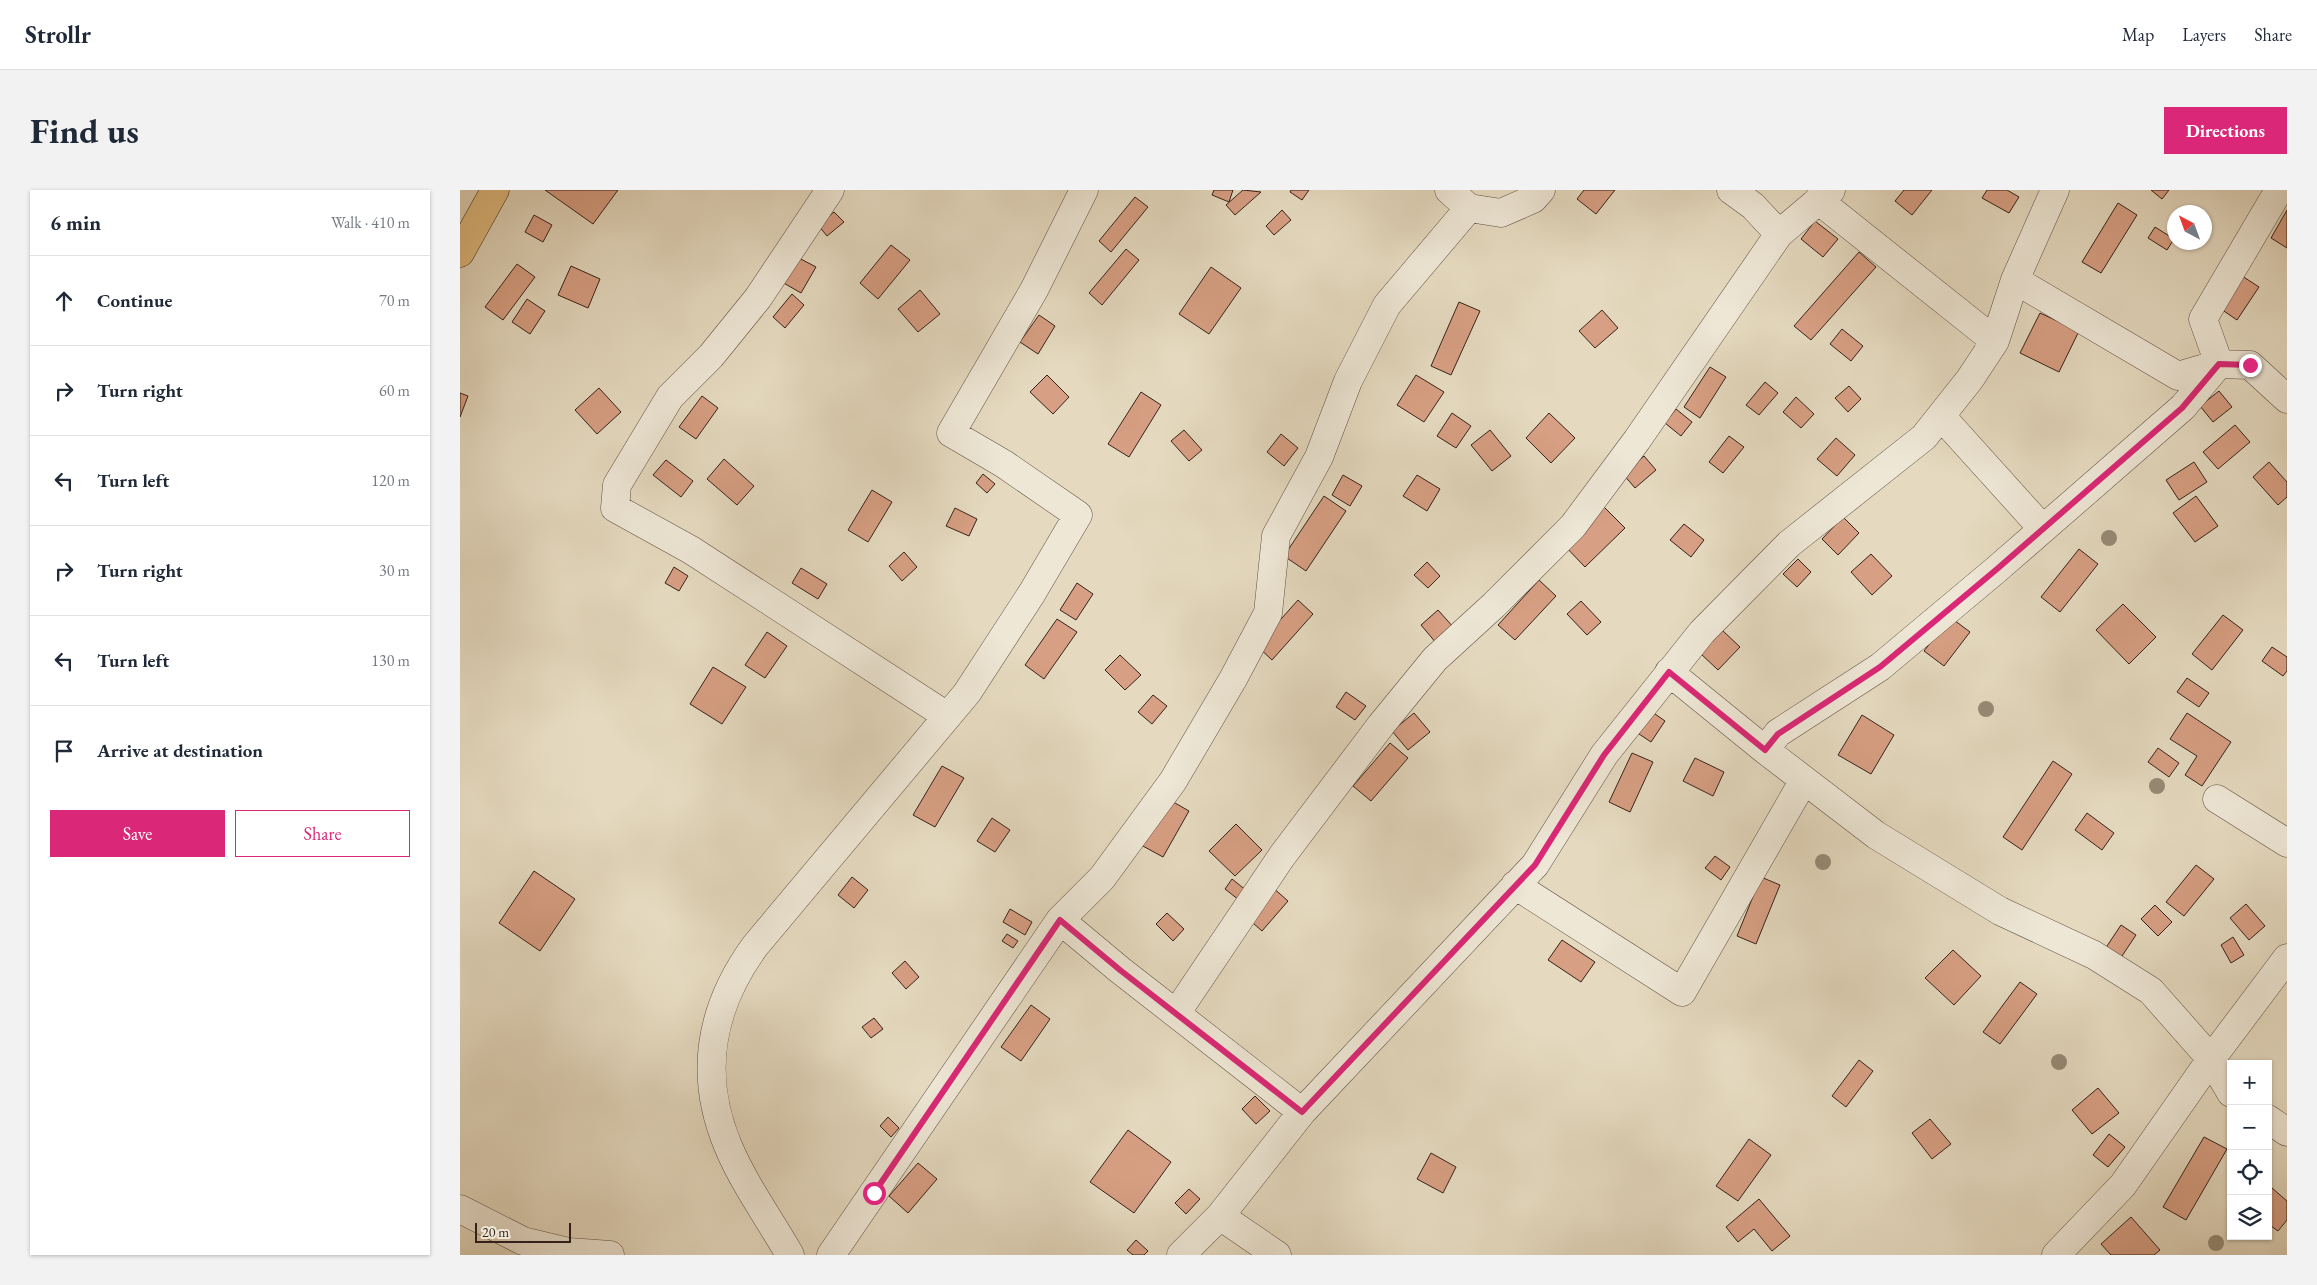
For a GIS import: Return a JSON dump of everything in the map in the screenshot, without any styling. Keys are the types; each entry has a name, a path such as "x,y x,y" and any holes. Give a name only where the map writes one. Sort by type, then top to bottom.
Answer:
{"highway":[{"path":"460,253 495,190"}],"street":[{"path":"830,190 758,298 711,356 670,397 617,485 615,508 691,550 947,716"},
{"path":"790,1255 729,1148 719,1123 713,1096 711,1068 713,1041 719,1014 728,990 755,946 972,685 1032,593 1078,515 1004,464 951,433 1034,290 1084,190"},
{"path":"831,1255 1060,920 1102,878 1174,781 1233,679 1268,613 1276,536 1319,457 1348,381 1387,305 1459,199 1501,213 1533,199 1541,190"},
{"path":"1731,190 1753,206 1779,234"},
{"path":"1181,1255 1220,1216 1302,1112 1535,865 1604,755 1702,632 1789,544 1924,437 1970,379 1995,341 2016,280 2055,190"},
{"path":"2219,364 2203,318 2279,190"},
{"path":"1177,1012 1282,856 1393,710 1435,659 1494,605 1573,526 1637,440 1779,234 1824,195 1995,341"},
{"path":"2016,280 2178,376 2219,364 2250,365 2287,400"},
{"path":"1765,750 1778,734 1880,667 2043,529 2182,408 2219,364"},
{"path":"1941,416 2043,529"},
{"path":"1669,672 1765,750 1884,840 2000,911 2094,955 2150,991 2211,1059 2227,1086"},
{"path":"1515,885 1682,992 1804,780"},
{"path":"2217,799 2287,843"},
{"path":"1060,920 1120,970 1177,1012 1302,1112"},
{"path":"2056,1255 2123,1185 2211,1059 2287,958"},
{"path":"2272,1122 2287,1132"},
{"path":"460,1209 523,1241 569,1252 610,1255"},
{"path":"1220,1216 1277,1255"}],"building":[{"path":"545,190 618,190 593,224"},
{"path":"1214,190 1233,190 1229,202 1212,195"},
{"path":"1243,190 1261,192 1235,215 1226,205"},
{"path":"1291,190 1309,190 1302,200 1290,192"},
{"path":"1584,190 1615,190 1596,214 1577,199"},
{"path":"1904,190 1932,190 1912,215 1895,201"},
{"path":"1987,190 2007,190 2019,197 2009,213 1982,198"},
{"path":"2151,190 2169,190 2162,199"},
{"path":"1135,197 1148,207 1111,252 1099,241"},
{"path":"2118,203 2137,215 2101,273 2082,262"},
{"path":"1282,210 1291,220 1274,235 1266,226"},
{"path":"2287,210 2287,248 2271,238"},
{"path":"834,212 844,222 827,236 818,225"},
{"path":"534,215 552,225 543,242 525,232"},
{"path":"1815,221 1838,239 1823,257 1801,239"},
{"path":"2155,227 2167,235 2167,250 2148,238"},
{"path":"891,245 910,260 878,299 860,283"},
{"path":"1126,249 1139,260 1102,305 1089,293"},
{"path":"1859,252 1876,267 1811,340 1794,326"},
{"path":"797,257 816,267 801,293 782,282"},
{"path":"517,264 535,277 503,320 485,307"},
{"path":"571,266 600,279 588,308 558,295"},
{"path":"1211,267 1241,288 1209,334 1179,314"},
{"path":"2239,274 2259,287 2237,320 2218,307"},
{"path":"920,290 940,314 918,332 898,309"},
{"path":"792,294 804,305 785,328 773,317"},
{"path":"527,299 545,311 530,334 512,322"},
{"path":"1459,302 1480,311 1451,375 1431,366"},
{"path":"1602,310 1618,328 1595,348 1579,331"},
{"path":"2040,313 2079,331 2059,372 2020,353"},
{"path":"1039,315 1055,326 1038,354 1020,342"},
{"path":"1842,329 1863,346 1851,361 1830,344"},
{"path":"1710,367 1726,377 1700,418 1684,407"},
{"path":"1047,375 1069,397 1053,414 1030,392"},
{"path":"1416,375 1444,392 1424,422 1397,405"},
{"path":"1765,382 1778,393 1759,415 1746,405"},
{"path":"1849,386 1861,399 1848,412 1835,398"},
{"path":"599,388 621,412 597,434 575,410"},
{"path":"2219,391 2232,407 2213,422 2200,406"},
{"path":"1141,392 1161,405 1129,457 1108,444"},
{"path":"460,393 468,396 460,417"},
{"path":"702,396 718,408 696,439 679,427"},
{"path":"1796,397 1814,414 1801,428 1783,412"},
{"path":"1676,409 1692,422 1681,436 1665,423"},
{"path":"1452,413 1471,426 1456,448 1437,436"},
{"path":"1549,413 1575,438 1551,463 1526,438"},
{"path":"2235,425 2250,442 2218,469 2203,452"},
{"path":"1184,430 1202,450 1189,461 1171,441"},
{"path":"1490,430 1511,456 1492,471 1471,445"},
{"path":"1281,434 1298,448 1284,466 1267,452"},
{"path":"1729,436 1744,447 1723,473 1709,462"},
{"path":"1836,438 1855,455 1837,476 1817,459"},
{"path":"1644,456 1656,470 1635,488 1623,474"},
{"path":"724,459 754,486 737,505 707,479"},
{"path":"666,460 693,481 681,497 653,475"},
{"path":"2194,462 2207,482 2179,500 2166,480"},
{"path":"2269,462 2287,482 2287,497 2278,505 2253,477"},
{"path":"983,474 995,484 987,493 976,483"},
{"path":"1343,475 1362,486 1350,506 1332,495"},
{"path":"1417,475 1440,489 1427,511 1403,496"},
{"path":"872,490 892,502 868,542 848,530"},
{"path":"1324,496 1346,511 1306,571 1284,556"},
{"path":"2196,496 2218,526 2195,542 2173,513"},
{"path":"1602,505 1625,528 1585,567 1562,543"},
{"path":"955,508 977,519 969,536 946,526"},
{"path":"1843,517 1859,533 1838,555 1822,539"},
{"path":"1684,524 1704,540 1691,557 1670,540"},
{"path":"2079,549 2098,564 2060,612 2041,597"},
{"path":"904,552 917,567 902,581 889,566"},
{"path":"1871,554 1892,576 1872,595 1851,572"},
{"path":"1798,559 1811,572 1797,587 1783,574"},
{"path":"1427,562 1440,576 1428,588 1414,575"},
{"path":"674,567 688,576 679,591 665,583"},
{"path":"801,568 827,584 818,599 792,583"},
{"path":"1539,580 1556,596 1515,640 1498,625"},
{"path":"1077,583 1093,594 1076,620 1060,610"},
{"path":"1298,600 1313,614 1272,660 1257,646"},
{"path":"1581,601 1601,622 1587,635 1567,614"},
{"path":"2123,604 2156,637 2129,664 2096,630"},
{"path":"1438,610 1455,629 1437,644 1421,625"},
{"path":"2223,615 2243,630 2212,670 2192,654"},
{"path":"1950,617 1970,632 1944,666 1924,651"},
{"path":"1057,619 1077,632 1044,679 1025,665"},
{"path":"1722,630 1740,647 1718,670 1700,653"},
{"path":"767,632 787,646 765,678 745,665"},
{"path":"2272,647 2287,657 2287,671 2283,676 2262,661"},
{"path":"1120,655 1141,675 1125,690 1105,670"},
{"path":"713,667 746,687 722,724 690,704"},
{"path":"2187,678 2209,693 2199,707 2177,692"},
{"path":"1346,692 1366,706 1355,720 1336,707"},
{"path":"1153,695 1167,706 1152,724 1138,712"},
{"path":"1648,709 1665,721 1651,742 1633,730"},
{"path":"1414,713 1430,732 1408,750 1392,731"},
{"path":"2187,713 2231,742 2202,786 2185,775 2197,756 2170,739"},
{"path":"1862,715 1894,735 1871,774 1838,755"},
{"path":"1390,743 1408,758 1371,801 1353,786"},
{"path":"2158,748 2179,763 2169,777 2148,762"},
{"path":"1632,753 1653,762 1630,812 1609,802"},
{"path":"1695,758 1724,772 1713,796 1683,781"},
{"path":"2053,761 2072,774 2022,850 2003,837"},
{"path":"942,766 964,778 935,827 913,815"},
{"path":"1168,799 1189,811 1163,857 1141,845"},
{"path":"2087,813 2114,833 2102,850 2075,830"},
{"path":"992,818 1010,830 995,852 977,841"},
{"path":"1236,824 1262,850 1235,876 1209,851"},
{"path":"1715,856 1730,867 1721,880 1705,868"},
{"path":"2196,865 2214,879 2184,916 2166,902"},
{"path":"534,871 575,899 540,951 499,923"},
{"path":"852,877 868,890 854,908 838,895"},
{"path":"1761,877 1780,885 1756,944 1737,936"},
{"path":"1232,879 1247,891 1239,900 1225,889"},
{"path":"1271,886 1288,901 1262,931 1245,916"},
{"path":"2246,904 2265,926 2249,940 2230,918"},
{"path":"2155,905 2172,922 2158,936 2141,919"},
{"path":"1010,909 1032,922 1025,935 1003,922"},
{"path":"1167,913 1184,929 1173,941 1156,924"},
{"path":"2121,925 2136,935 2120,959 2105,949"},
{"path":"1007,934 1018,941 1013,948 1002,941"},
{"path":"2233,937 2244,955 2231,963 2221,945"},
{"path":"1562,940 1595,962 1581,982 1548,960"},
{"path":"1953,950 1981,976 1954,1005 1925,978"},
{"path":"905,961 919,977 906,989 892,973"},
{"path":"2020,982 2037,994 2000,1044 1983,1032"},
{"path":"1031,1005 1050,1019 1021,1061 1001,1047"},
{"path":"874,1018 883,1029 871,1038 862,1027"},
{"path":"1859,1060 1873,1071 1846,1107 1832,1096"},
{"path":"2098,1088 2119,1113 2092,1134 2072,1110"},
{"path":"1255,1096 1270,1111 1256,1124 1242,1109"},
{"path":"888,1117 899,1128 891,1137 880,1126"},
{"path":"1930,1119 1951,1144 1932,1159 1912,1133"},
{"path":"1128,1130 1171,1162 1134,1213 1090,1182"},
{"path":"2109,1134 2125,1147 2108,1167 2093,1155"},
{"path":"2204,1137 2227,1149 2186,1220 2163,1207"},
{"path":"1749,1139 1771,1155 1738,1201 1716,1186"},
{"path":"1431,1153 1456,1167 1443,1193 1417,1179"},
{"path":"918,1163 937,1179 908,1213 889,1196"},
{"path":"2272,1188 2287,1201 2287,1220 2278,1231 2272,1227"},
{"path":"1189,1189 1200,1199 1186,1214 1175,1203"},
{"path":"1759,1199 1790,1236 1772,1251 1754,1229 1738,1242 1726,1227"},
{"path":"2131,1217 2160,1250 2154,1255 2111,1255 2101,1244"},
{"path":"1136,1240 1148,1251 1144,1255 1133,1255 1127,1250"}],"route":[{"path":"874,1193 1060,920 1120,970 1177,1012 1302,1112 1535,865 1604,755 1669,672 1765,750 1778,734 1880,667 1997,569 2182,408 2219,364 2250,365"}]}
